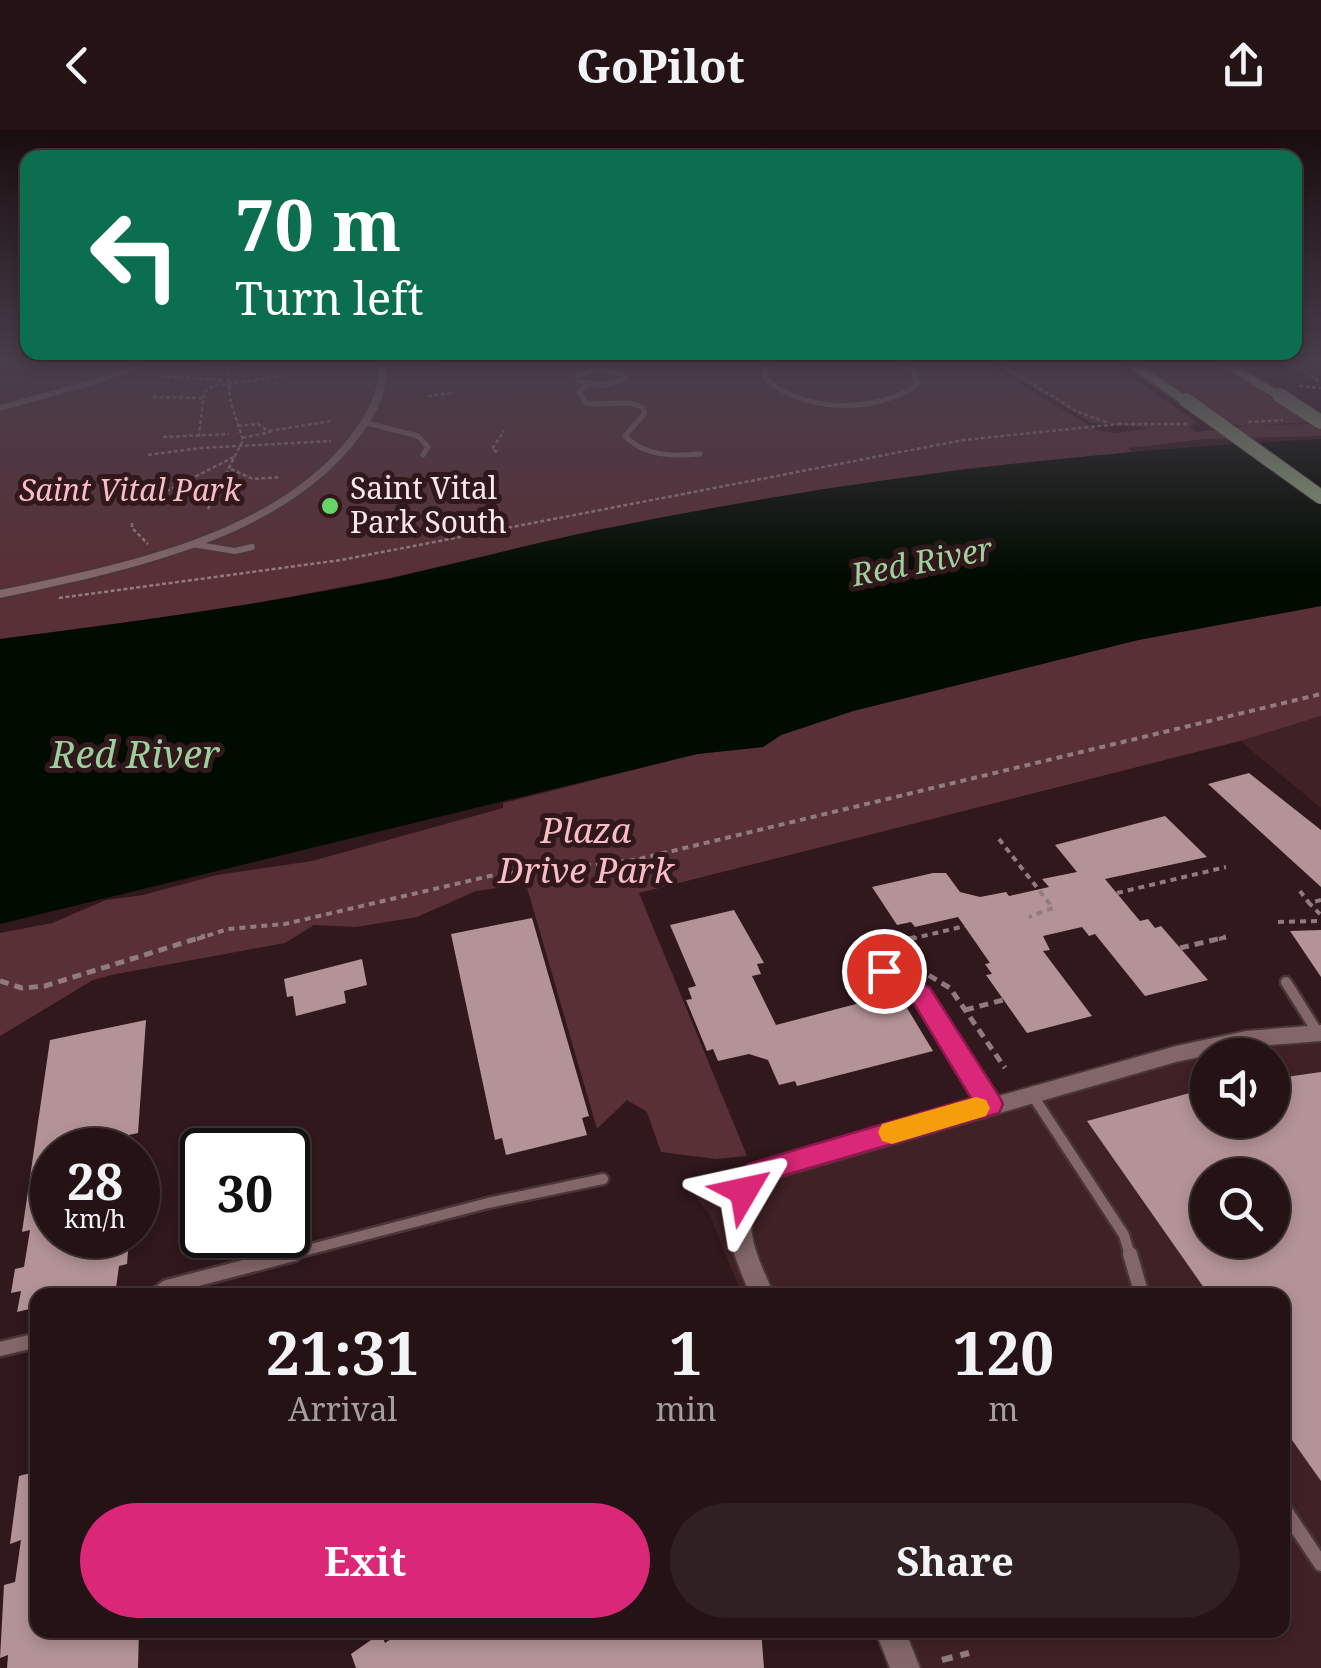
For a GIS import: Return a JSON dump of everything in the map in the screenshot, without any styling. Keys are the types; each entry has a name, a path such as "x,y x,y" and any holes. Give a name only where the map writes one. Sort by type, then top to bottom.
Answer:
{"main road":[{"path":"1232,433 1321,497"}],"street":[{"path":"0,594 159,553 237,526 331,467 360,433"},
{"path":"760,1288 736,1216 744,1191 758,1173 990,1104 1246,1040 1320,1033"},
{"path":"893,1638 904,1668"}],"lane":[{"path":"406,433 418,436 428,447 422,456"},
{"path":"626,433 636,448 667,454 700,454"},
{"path":"190,544 235,550 252,548"},
{"path":"884,971 922,995 990,1104"},
{"path":"1286,982 1320,1033"},
{"path":"1032,1094 1124,1234 1140,1288"},
{"path":"166,1288 450,1213 602,1179"},
{"path":"0,1350 30,1342"},
{"path":"1290,1518 1321,1564"}],"path":[{"path":"199,433 199,437"},
{"path":"208,509 231,469 240,433"},
{"path":"258,445 266,433"},
{"path":"497,452 492,449 501,433"},
{"path":"46,600 341,560 963,440 1033,433"},
{"path":"163,438 229,434"},
{"path":"242,438 262,436"},
{"path":"148,456 238,446 356,440"},
{"path":"149,500 236,456"},
{"path":"231,469 253,479 281,477"},
{"path":"132,523 132,528 159,553"},
{"path":"0,981 22,988 45,986 228,929 285,924 494,875 635,860 1321,694"},
{"path":"999,838 1056,907 1029,917"},
{"path":"1116,893 1226,868"},
{"path":"1300,891 1321,918"},
{"path":"1309,903 1321,900"},
{"path":"1278,922 1321,918"},
{"path":"892,943 964,926"},
{"path":"1180,948 1226,937"},
{"path":"903,960 950,988 1004,1068"},
{"path":"965,1010 1003,1000"},
{"path":"942,1660 969,1653"}],"shaded area":[{"path":"1321,716 1321,808 1240,741"},
{"path":"1321,1033 1321,1668 895,1668 883,1638 1290,1638 1290,1288 739,1288 710,1215 691,1191 1190,1052 1190,1138 1290,1138 1290,1038 1286,1038"}],"green space":[{"name":"Saint Vital Park","path":"0,433 1321,433 1321,436 1205,439 1128,448 1133,452 962,469 595,530 390,578 219,610 0,639"},
{"name":"Plaza Drive Park","path":"1321,606 1321,716 1240,741 639,893 747,1156 716,1159 661,1152 647,1112 627,1100 597,1129 526,884 476,891 417,917 356,927 314,925 285,943 93,980 0,1036 0,933 52,923 106,900 143,895 217,875 312,861 503,808 503,803 697,754 763,747 781,735 853,711 1138,640"}],"water":[{"name":"Red River","path":"1321,439 1321,606 1138,640 853,711 781,735 763,747 697,754 0,924 0,639 340,588 684,513 865,483 1138,451"}],"building":[{"path":"1249,773 1321,830 1321,887 1208,784"},
{"path":"1165,816 1207,857 1105,879 1140,921 1148,919 1155,928 1161,926 1208,980 1145,996 1095,934 1089,936 1082,927 1043,936 1050,950 1043,951 1092,1016 1027,1033 986,975 992,974 985,964 990,963 958,917 915,927 911,922 897,925 872,887 946,873 960,892 980,897 1006,892 1009,896 1049,887 1042,879 1077,872 1055,845"},
{"path":"734,910 764,963 757,964 761,974 752,976 776,1025 898,993 933,1051 797,1086 795,1081 779,1085 768,1060 749,1054 718,1061 713,1049 707,1051 686,1000 692,999 688,988 696,986 670,925"},
{"path":"532,918 589,1116 582,1118 587,1135 506,1155 502,1138 495,1140 451,934"},
{"path":"1321,930 1321,977 1290,931"},
{"path":"362,959 367,985 344,991 346,1003 296,1016 293,996 287,997 284,979"},
{"path":"146,1020 138,1128 37,1128 50,1040"},
{"path":"1321,1072 1321,1481 1290,1437 1290,1288 1204,1288 1087,1121 1190,1093 1190,1138 1290,1138 1290,1076"},
{"path":"30,1177 30,1230 22,1232"},
{"path":"30,1230 30,1258 128,1258 127,1264 119,1266 116,1288 30,1288 30,1309 17,1312 21,1291 11,1293 15,1269 24,1267"},
{"path":"30,1473 30,1638 139,1638 138,1668 7,1668 8,1655 0,1658 4,1585 15,1582 21,1540 10,1544 19,1476"},
{"path":"374,1638 383,1638 385,1643 392,1638 762,1638 764,1668 356,1668 351,1654"}],"slow traffic":[{"path":"892,1132 976,1108"}],"place":[{"name":"Saint Vital Park South","path":"330,506"}],"route":[{"path":"744,1191 758,1173 777,1165 990,1104 922,995 884,971"}]}
